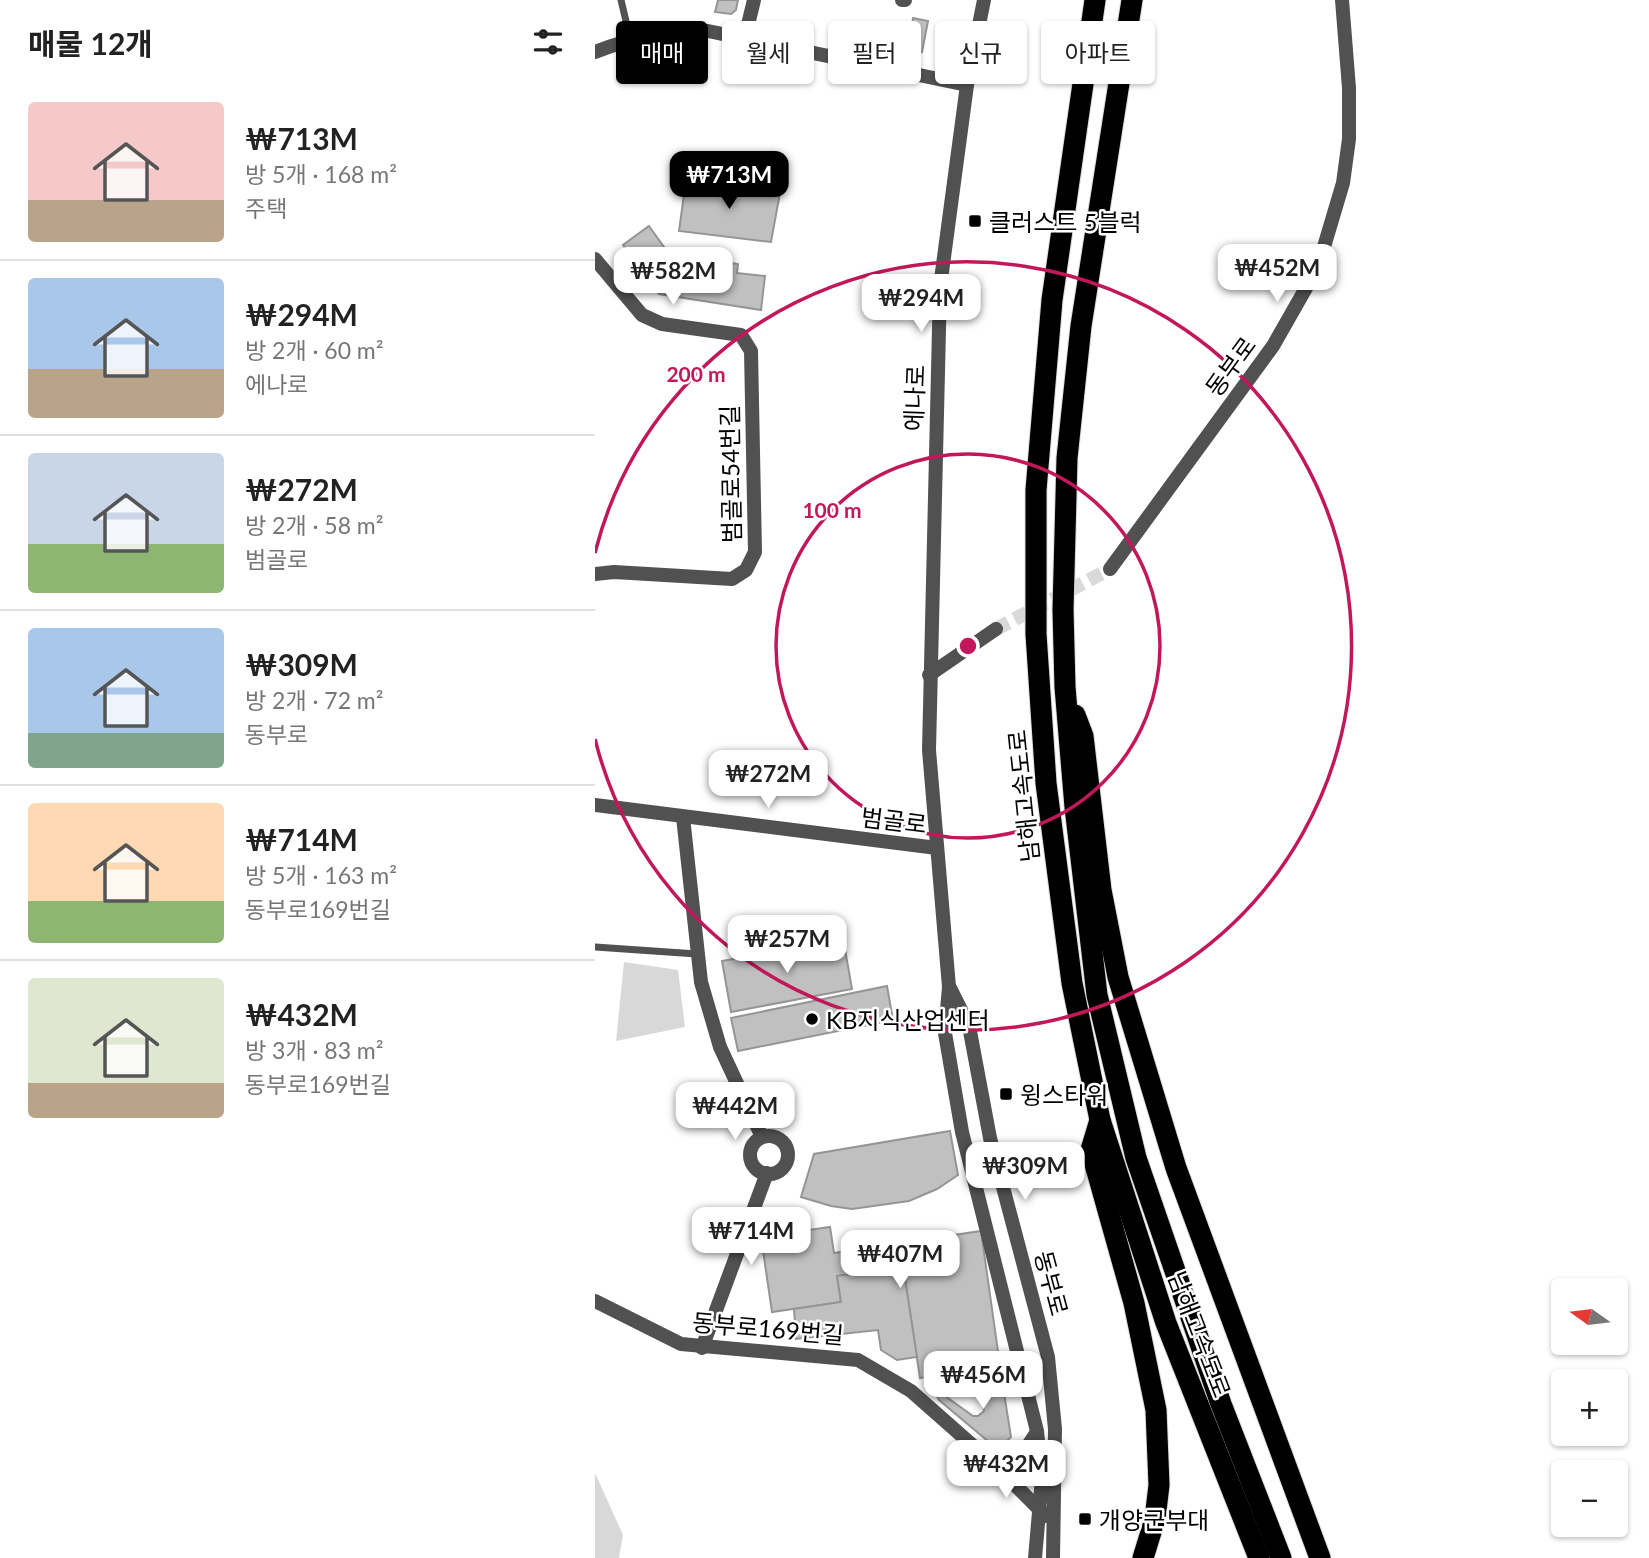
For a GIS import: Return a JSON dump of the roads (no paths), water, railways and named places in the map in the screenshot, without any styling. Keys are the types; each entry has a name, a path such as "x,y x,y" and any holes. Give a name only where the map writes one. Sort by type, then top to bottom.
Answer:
{"highway":[{"name":"남해고속도로","path":"1095,0 1052,300 1036,503 1036,634 1046,783 1072,983 1100,1119 1166,1323 1259,1558"},
{"name":"남해고속도로","path":"1132,0 1081,326 1067,458 1063,610 1065,687 1075,807 1097,995 1136,1158 1221,1404 1280,1558"},
{"path":"1065,687 1083,736 1101,890 1118,977 1176,1168 1320,1558"},
{"path":"1100,1119 1091,1150 1134,1303 1156,1410 1159,1485 1155,1519 1143,1558"},
{"path":"1276,1438 1329,1558"}],"street":[{"path":"749,21 754,0"},
{"name":"에나로","path":"929,675 940,287 967,85 984,0"},
{"name":"동부로","path":"1110,569 1273,346 1318,267 1343,183 1349,139 1349,88 1342,0"},
{"path":"595,52 616,44"},
{"path":"814,52 967,85"},
{"name":"범골로54번길","path":"595,259 642,315 662,324 741,335 751,351 755,552 746,570 732,579 614,572"},
{"path":"595,564 614,572"},
{"path":"595,574 614,572"},
{"path":"929,675 996,629"},
{"name":"동부로","path":"929,675 929,750 949,987 945,1033 962,1132 1037,1431 1042,1478 1035,1558"},
{"name":"범골로","path":"595,805 937,848"},
{"path":"683,817 701,982 720,1047 762,1137"},
{"name":"동부로","path":"949,987 969,1027 990,1138 1048,1357 1055,1429 1053,1558"},
{"path":"762,1137 780,1139 788,1155 779,1171 767,1173 756,1168 751,1157 753,1145 762,1137"},
{"path":"702,1348 767,1173"},
{"name":"동부로169번길","path":"595,1301 681,1344 858,1360 911,1391 996,1466 1054,1524"},
{"path":"996,1466 1021,1456 1037,1431"}],"lane":[{"path":"621,0 626,21"},
{"path":"595,947 698,954"}],"tunnel":[{"path":"996,629 1110,569"}],"place":[{"name":"클러스트 5블럭","path":"975,221"},
{"name":"KB지식산업센터","path":"812,1019"},
{"name":"윙스타워","path":"1006,1094"},
{"name":"개양군부대","path":"1085,1519"}]}
